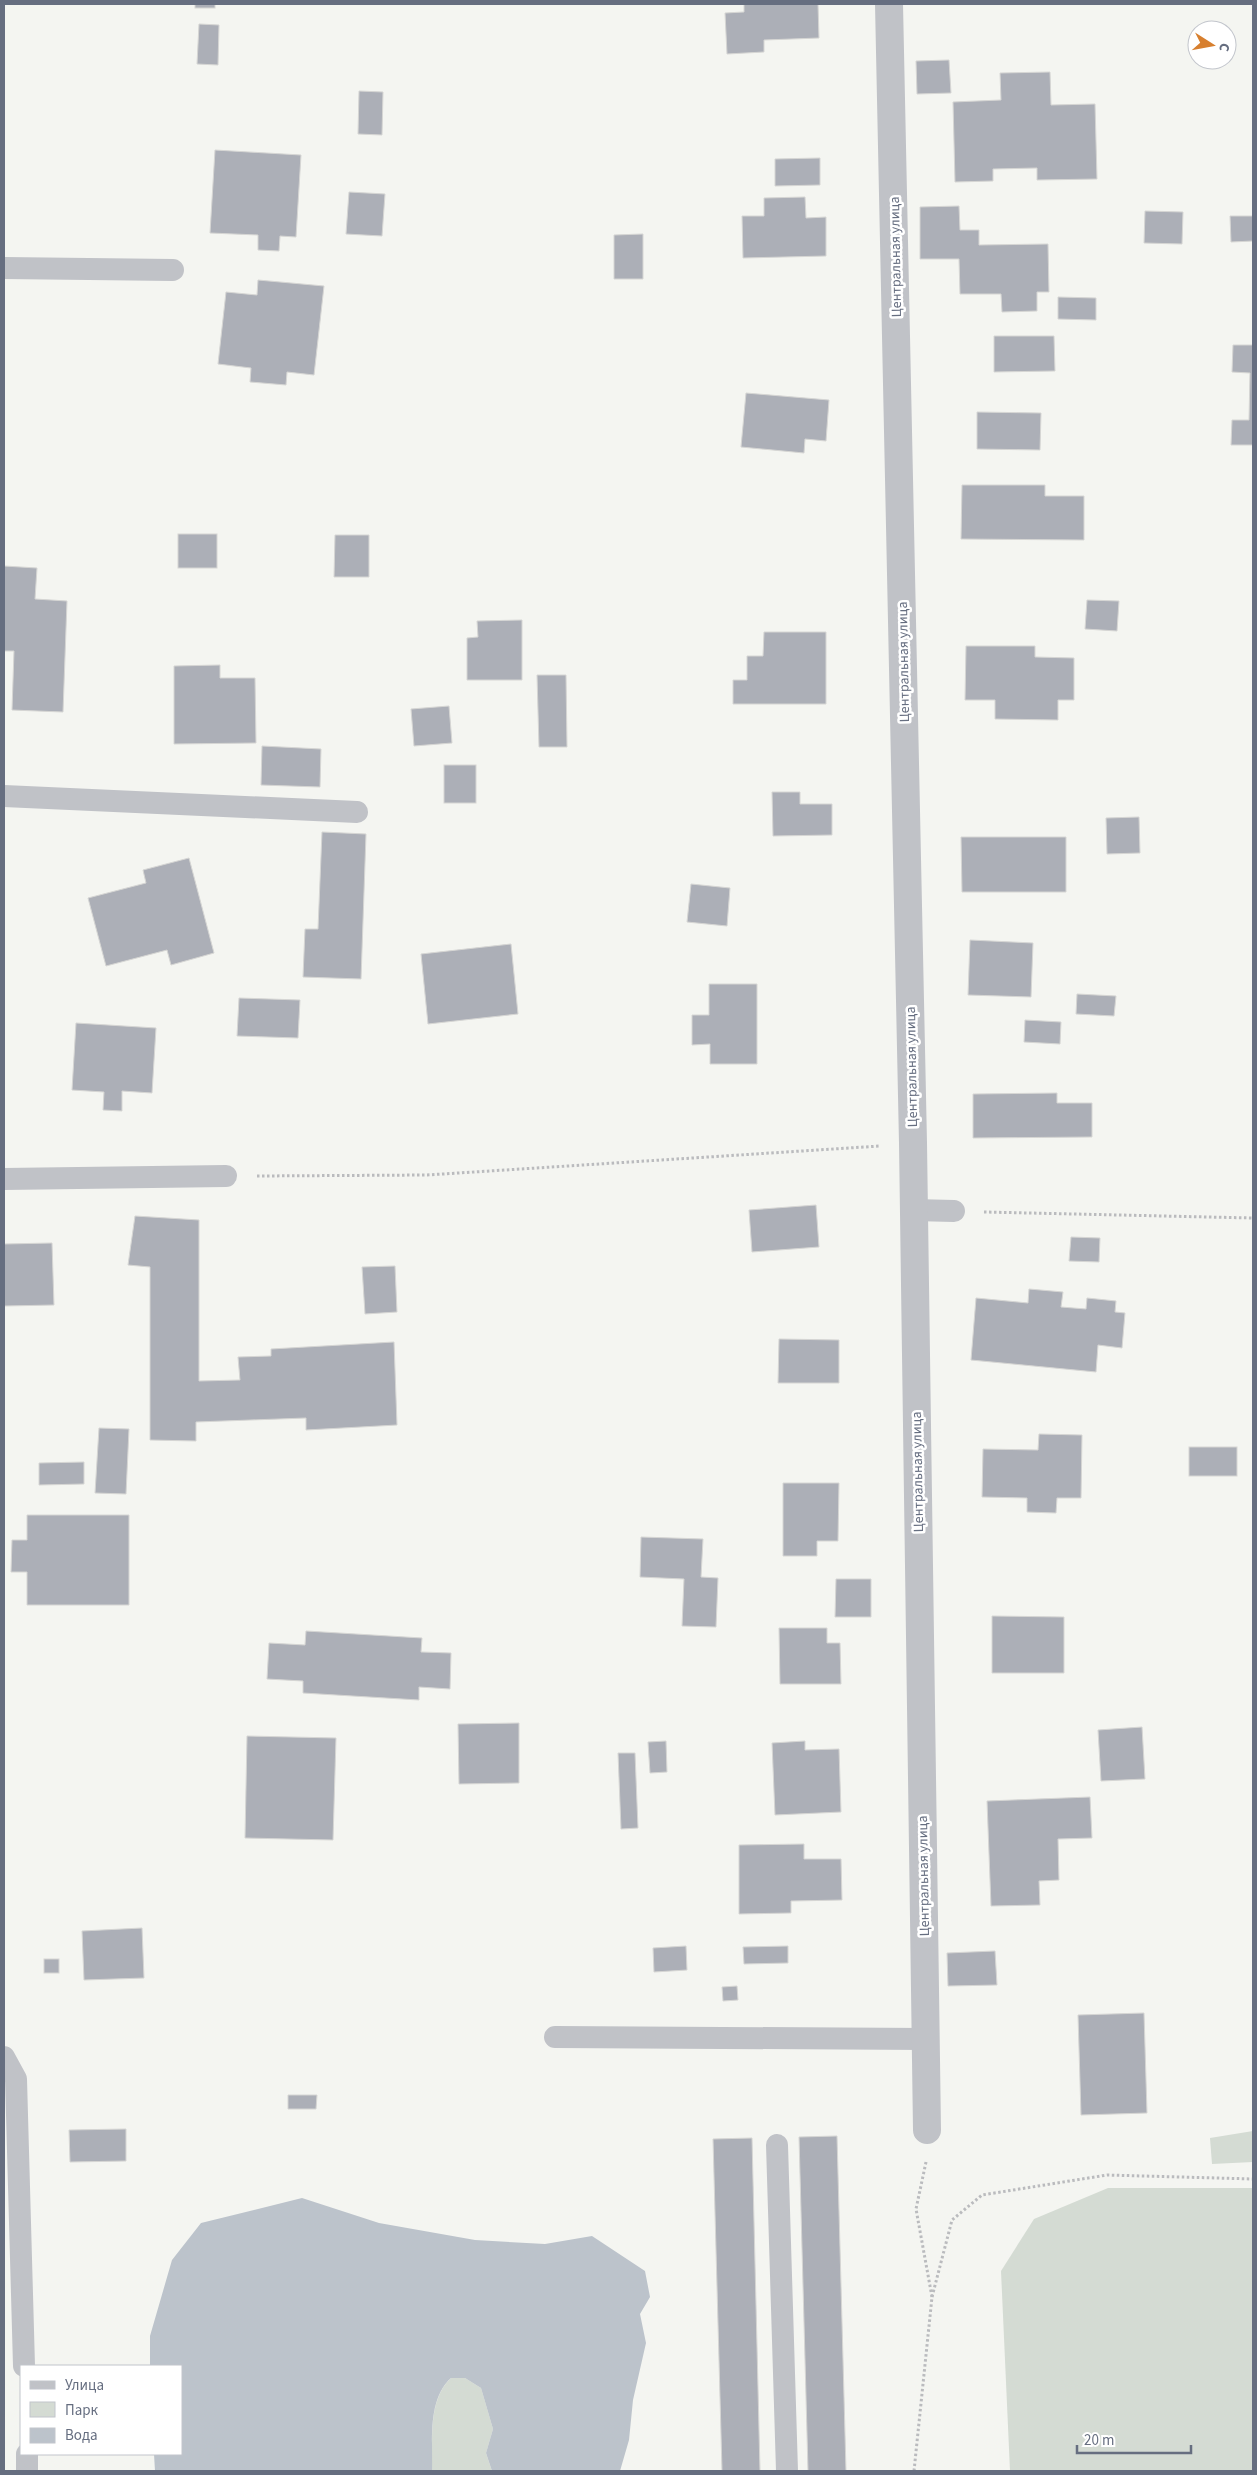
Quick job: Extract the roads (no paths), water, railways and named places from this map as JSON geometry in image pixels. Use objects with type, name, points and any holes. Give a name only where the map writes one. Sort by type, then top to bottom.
[{"type":"street","name":"Центральная улица","points":[[889,4],[913,1144],[927,2130]]},
{"type":"lane","points":[[4,268],[173,270]]},
{"type":"lane","points":[[4,796],[356,812]]},
{"type":"lane","points":[[4,1179],[226,1176]]},
{"type":"lane","points":[[913,1210],[954,1212]]},
{"type":"lane","points":[[555,2037],[926,2039]]},
{"type":"lane","points":[[4,2057],[16,2079],[24,2365]]},
{"type":"lane","points":[[777,2145],[787,2471]]},
{"type":"lane","points":[[26,2455],[27,2471]]},
{"type":"water","points":[[302,2198],[379,2223],[475,2240],[545,2244],[592,2236],[645,2271],[650,2297],[640,2314],[646,2343],[633,2400],[629,2440],[620,2471],[492,2471],[486,2453],[493,2429],[481,2388],[465,2378],[451,2378],[443,2387],[435,2409],[432,2434],[432,2471],[155,2471],[154,2455],[182,2455],[182,2365],[150,2365],[150,2336],[172,2260],[201,2223]]}]
